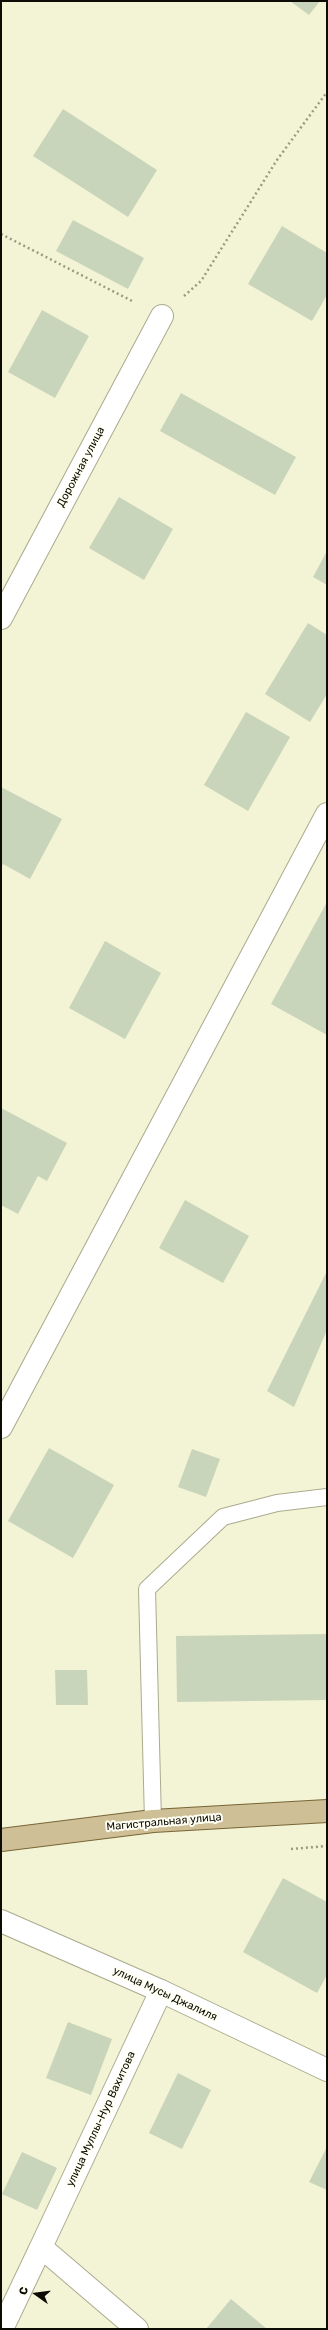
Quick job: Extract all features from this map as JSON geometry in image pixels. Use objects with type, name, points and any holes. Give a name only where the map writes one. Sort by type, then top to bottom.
[{"type":"main road","name":"Магистральная улица","points":[[1,1840],[153,1821],[327,1811]]},
{"type":"street","name":"Дорожная улица","points":[[1,618],[162,316]]},
{"type":"street","points":[[1,1427],[327,814]]},
{"type":"street","name":"улица Мусы Джалиля","points":[[1,1921],[161,1991],[327,2070]]},
{"type":"street","name":"улица Муллы-Нур Вахитова","points":[[2,2329],[161,1991]]},
{"type":"street","points":[[41,2247],[137,2329]]},
{"type":"lane","points":[[153,1821],[147,1590],[223,1517],[277,1503],[327,1497]]},
{"type":"path","points":[[1,234],[162,316],[201,281],[277,160],[327,92]]},
{"type":"path","points":[[291,1850],[327,1846]]},
{"type":"building","points":[[290,1],[320,1],[309,15]]},
{"type":"building","points":[[63,109],[157,170],[128,217],[33,156]]},
{"type":"building","points":[[73,220],[144,258],[128,289],[56,251]]},
{"type":"building","points":[[282,226],[327,253],[327,295],[312,321],[248,284]]},
{"type":"building","points":[[42,310],[89,336],[55,398],[8,372]]},
{"type":"building","points":[[181,393],[296,457],[275,495],[160,431]]},
{"type":"building","points":[[119,497],[173,529],[144,580],[89,548]]},
{"type":"building","points":[[327,551],[327,585],[313,577]]},
{"type":"building","points":[[308,623],[327,635],[327,694],[310,722],[265,694]]},
{"type":"building","points":[[246,712],[290,737],[248,811],[204,785]]},
{"type":"building","points":[[1,787],[62,819],[30,879],[3,864],[1,869]]},
{"type":"building","points":[[327,902],[327,1035],[271,1004]]},
{"type":"building","points":[[105,941],[161,973],[125,1039],[69,1008]]},
{"type":"building","points":[[1,1108],[67,1143],[47,1181],[38,1176],[18,1214],[1,1205]]},
{"type":"building","points":[[185,1200],[249,1236],[223,1283],[159,1248]]},
{"type":"building","points":[[327,1271],[327,1330],[294,1407],[267,1391]]},
{"type":"building","points":[[49,1448],[114,1485],[73,1558],[8,1521]]},
{"type":"building","points":[[192,1449],[220,1459],[206,1497],[178,1487]]},
{"type":"building","points":[[327,1634],[327,1700],[177,1702],[176,1636]]},
{"type":"building","points":[[55,1670],[87,1670],[88,1705],[56,1705]]},
{"type":"building","points":[[283,1878],[327,1902],[327,1975],[317,1993],[243,1952]]},
{"type":"building","points":[[68,2022],[112,2039],[91,2095],[46,2078]]},
{"type":"building","points":[[178,2073],[211,2090],[182,2149],[149,2133]]},
{"type":"building","points":[[327,2147],[327,2190],[309,2182]]},
{"type":"building","points":[[22,2152],[57,2168],[37,2210],[2,2194]]},
{"type":"building","points":[[231,2299],[267,2329],[206,2329]]}]
